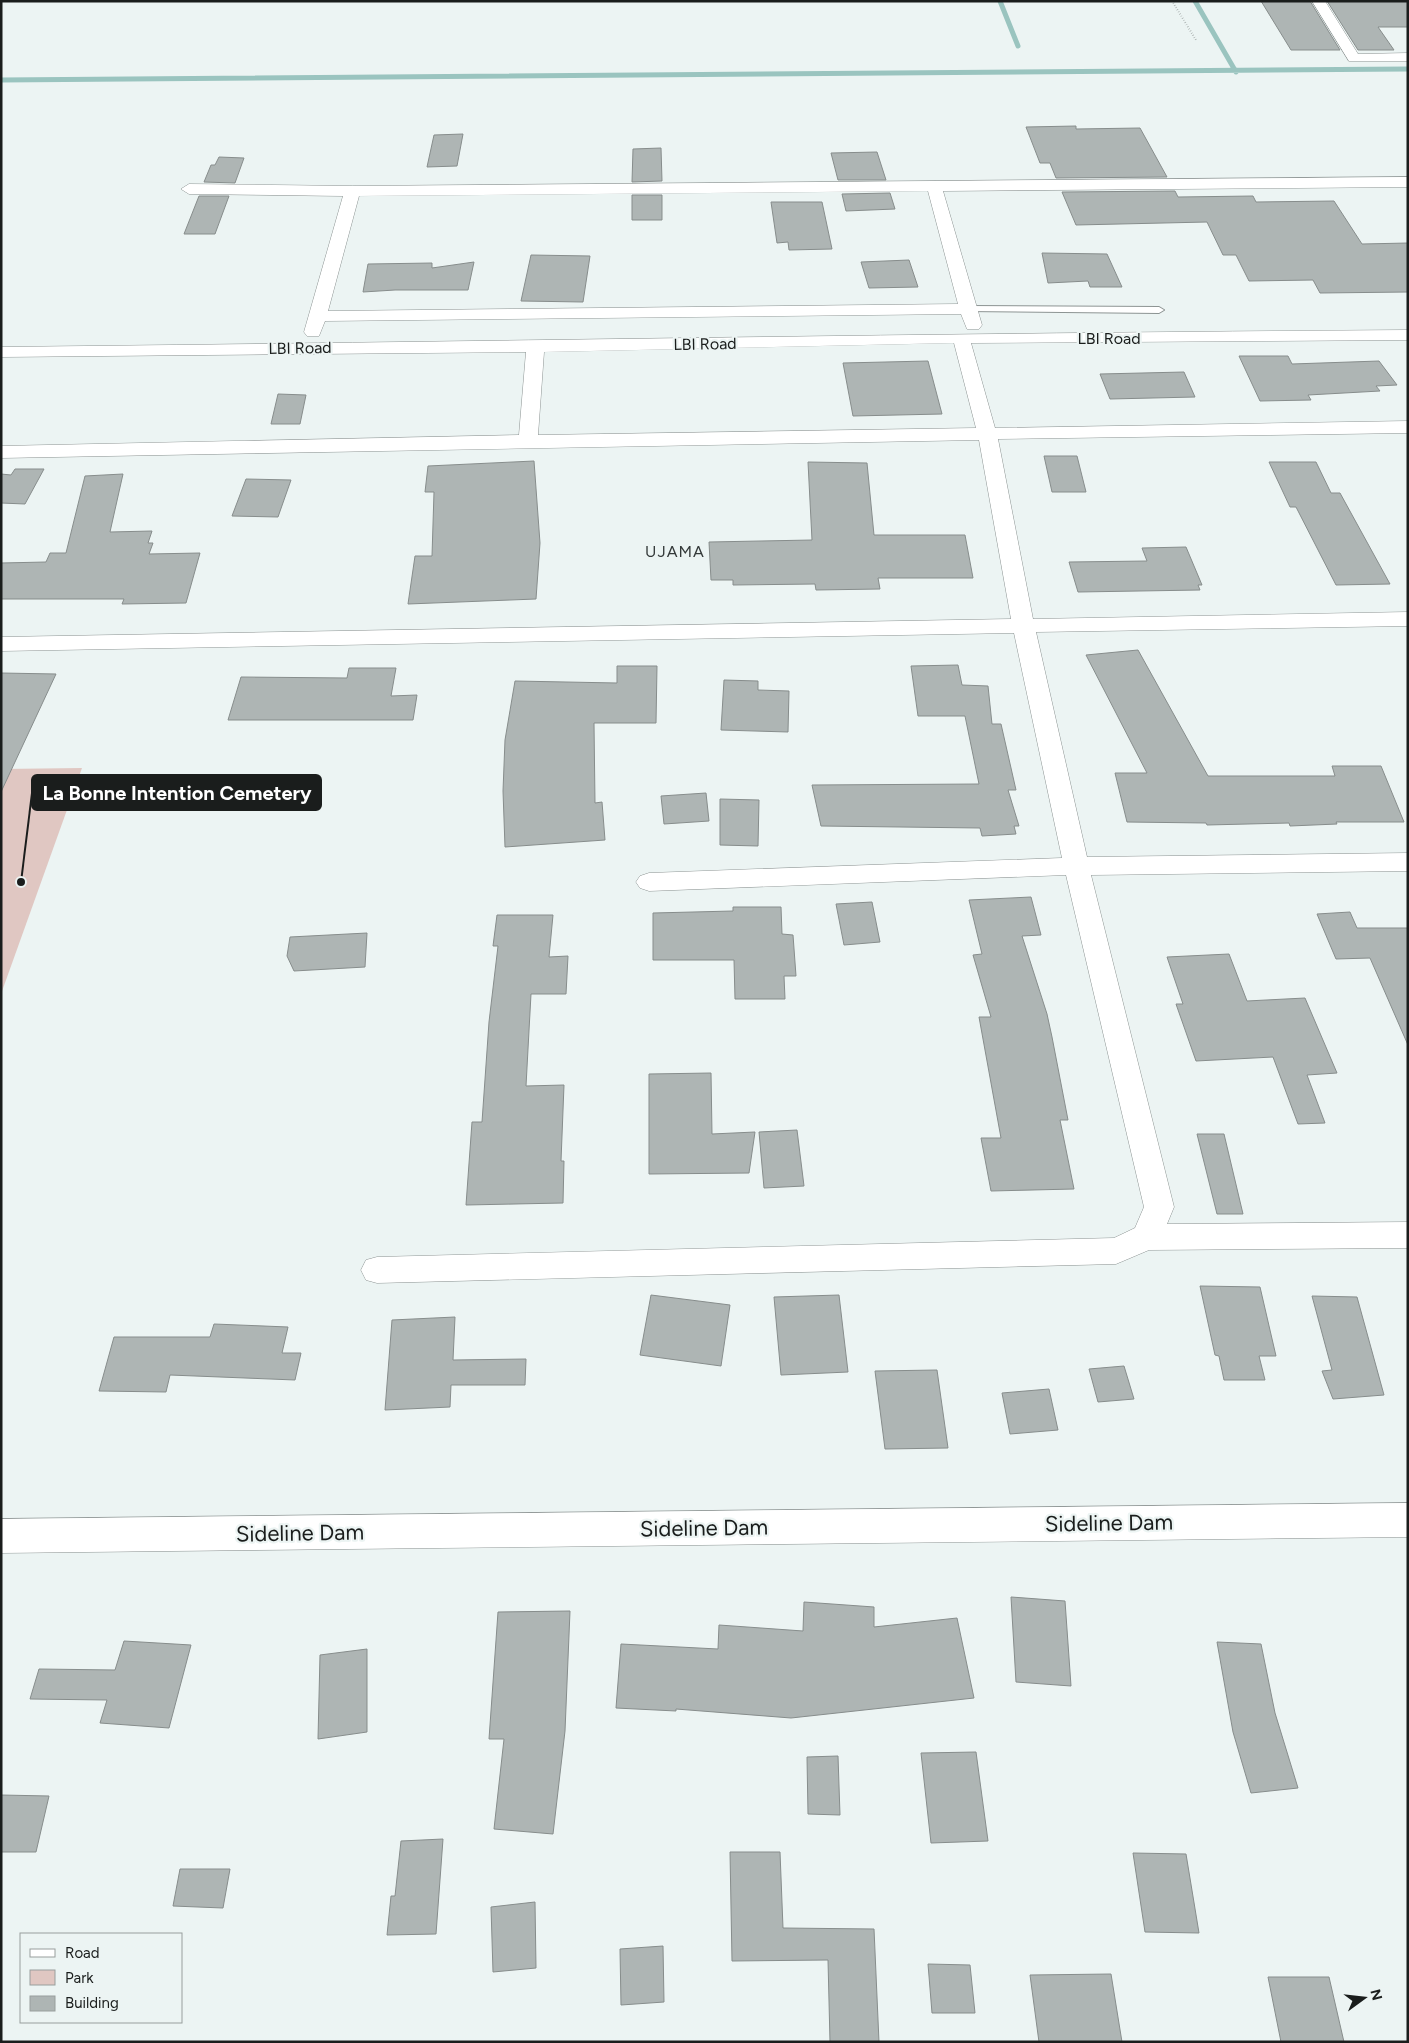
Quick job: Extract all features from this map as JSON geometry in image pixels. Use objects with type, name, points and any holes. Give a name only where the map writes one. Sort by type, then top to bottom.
[{"type":"street","points":[[1318,1],[1354,58],[1408,57]]},
{"type":"street","points":[[188,189],[352,191],[1408,182]]},
{"type":"street","points":[[934,186],[969,309],[969,338],[1022,625],[1076,866],[1159,1207],[1147,1237]]},
{"type":"street","points":[[309,347],[352,191]]},
{"type":"street","points":[[317,316],[969,309]]},
{"type":"street","name":"LBI Road","points":[[6,352],[309,347],[535,347],[969,338],[1408,335]]},
{"type":"street","points":[[528,441],[535,347]]},
{"type":"street","points":[[1,370],[6,352]]},
{"type":"street","points":[[1,452],[528,441],[1408,427]]},
{"type":"street","points":[[1,644],[1408,619]]},
{"type":"street","points":[[649,882],[1076,866],[1408,862]]},
{"type":"street","points":[[377,1270],[1116,1251],[1147,1237],[1408,1235]]},
{"type":"street","name":"Sideline Dam","points":[[1,1536],[1408,1520]]},
{"type":"lane","points":[[969,309],[1159,310]]},
{"type":"path","points":[[1172,1],[1196,40]]},
{"type":"green space","points":[[82,768],[1,994],[1,769]]},
{"type":"building","points":[[1261,1],[1310,1],[1340,50],[1291,50]]},
{"type":"building","points":[[1327,1],[1408,1],[1408,27],[1378,27],[1394,50],[1358,50]]},
{"type":"building","points":[[1076,126],[1076,129],[1140,128],[1167,177],[1056,178],[1050,163],[1040,163],[1026,127]]},
{"type":"building","points":[[463,134],[457,166],[427,167],[434,135]]},
{"type":"building","points":[[661,148],[662,181],[632,182],[633,149]]},
{"type":"building","points":[[877,152],[886,180],[838,180],[831,153]]},
{"type":"building","points":[[219,157],[244,158],[235,183],[204,182],[211,165],[215,165]]},
{"type":"building","points":[[1175,191],[1178,197],[1253,196],[1256,202],[1334,201],[1362,244],[1408,243],[1408,292],[1320,293],[1313,280],[1249,281],[1236,255],[1223,255],[1207,222],[1076,225],[1062,192]]},
{"type":"building","points":[[890,193],[895,209],[846,211],[842,194]]},
{"type":"building","points":[[632,195],[662,195],[662,220],[632,220]]},
{"type":"building","points":[[199,196],[229,196],[215,234],[184,234]]},
{"type":"building","points":[[771,202],[822,202],[832,249],[789,250],[788,242],[777,243]]},
{"type":"building","points":[[1042,253],[1107,254],[1122,287],[1090,287],[1088,281],[1048,283]]},
{"type":"building","points":[[531,255],[590,256],[583,302],[521,301]]},
{"type":"building","points":[[909,260],[918,287],[869,288],[861,262]]},
{"type":"building","points":[[474,262],[468,290],[363,292],[368,264],[432,263],[432,268]]},
{"type":"building","points":[[1239,356],[1288,356],[1292,364],[1379,361],[1397,385],[1376,386],[1380,391],[1308,395],[1311,400],[1260,401]]},
{"type":"building","points":[[928,361],[942,414],[853,416],[843,363]]},
{"type":"building","points":[[1184,372],[1195,397],[1110,399],[1100,374]]},
{"type":"building","points":[[278,394],[306,395],[300,424],[271,424]]},
{"type":"building","points":[[1044,456],[1077,456],[1086,492],[1052,492]]},
{"type":"building","points":[[534,461],[540,543],[536,599],[408,604],[415,556],[432,556],[434,492],[425,492],[428,466]]},
{"type":"building","points":[[808,462],[867,463],[874,535],[965,535],[973,578],[878,578],[880,589],[816,590],[815,584],[733,585],[733,580],[711,580],[709,542],[812,540]]},
{"type":"building","points":[[1269,462],[1316,462],[1331,493],[1340,493],[1390,584],[1336,585],[1296,507],[1290,507]]},
{"type":"building","points":[[15,469],[44,469],[25,504],[1,503],[1,474],[11,475]]},
{"type":"building","points":[[123,474],[110,532],[152,531],[148,543],[153,543],[149,554],[200,553],[186,603],[122,604],[124,599],[1,599],[1,563],[46,562],[50,553],[66,553],[85,476]]},
{"type":"building","points":[[246,479],[291,480],[278,517],[232,516]]},
{"type":"building","points":[[1186,547],[1202,585],[1198,585],[1200,590],[1078,592],[1069,562],[1147,561],[1142,548]]},
{"type":"building","points":[[1138,650],[1208,776],[1335,776],[1332,766],[1381,766],[1404,822],[1336,822],[1337,824],[1290,826],[1289,823],[1207,825],[1206,823],[1127,822],[1115,773],[1147,773],[1086,655]]},
{"type":"building","points":[[958,665],[962,685],[988,686],[992,724],[1001,724],[1016,790],[1008,790],[1019,826],[1014,826],[1016,834],[982,836],[980,828],[821,826],[812,785],[979,784],[965,716],[918,716],[911,666]]},
{"type":"building","points":[[617,666],[657,666],[656,723],[594,723],[595,803],[602,802],[605,840],[505,847],[503,791],[505,740],[515,681],[617,683]]},
{"type":"building","points":[[349,668],[396,668],[391,696],[417,695],[413,720],[228,720],[241,677],[347,678]]},
{"type":"building","points":[[1,673],[56,674],[1,792]]},
{"type":"building","points":[[724,680],[758,681],[758,690],[789,691],[788,732],[721,730]]},
{"type":"building","points":[[706,793],[709,821],[664,824],[661,796]]},
{"type":"building","points":[[720,799],[759,800],[758,846],[720,845]]},
{"type":"building","points":[[1031,897],[1041,935],[1022,936],[1047,1014],[1052,1037],[1068,1120],[1060,1120],[1074,1189],[991,1191],[981,1138],[1001,1138],[979,1017],[991,1017],[973,955],[982,954],[969,900]]},
{"type":"building","points":[[872,902],[880,942],[844,945],[836,904]]},
{"type":"building","points":[[733,907],[781,907],[782,934],[793,935],[796,976],[784,976],[785,999],[735,999],[734,960],[653,960],[653,913],[733,911]]},
{"type":"building","points":[[1350,912],[1357,928],[1408,928],[1408,1045],[1370,958],[1336,959],[1317,914]]},
{"type":"building","points":[[497,915],[553,915],[549,957],[568,956],[566,994],[531,994],[526,1086],[564,1085],[561,1161],[564,1161],[563,1203],[466,1205],[472,1122],[482,1122],[489,1022],[498,946],[493,946]]},
{"type":"building","points":[[367,933],[365,967],[294,971],[287,956],[290,937]]},
{"type":"building","points":[[1229,954],[1247,1001],[1305,998],[1337,1073],[1307,1075],[1325,1123],[1298,1124],[1273,1057],[1196,1061],[1176,1004],[1183,1004],[1167,957]]},
{"type":"building","points":[[711,1073],[712,1134],[755,1132],[749,1173],[649,1174],[649,1074]]},
{"type":"building","points":[[797,1130],[804,1186],[764,1188],[759,1132]]},
{"type":"building","points":[[1197,1134],[1224,1134],[1243,1214],[1217,1214]]},
{"type":"building","points":[[1200,1286],[1260,1287],[1276,1356],[1259,1356],[1265,1380],[1224,1380],[1219,1356],[1215,1355]]},
{"type":"building","points":[[651,1295],[730,1305],[721,1366],[640,1355]]},
{"type":"building","points":[[839,1295],[848,1372],[781,1375],[774,1297]]},
{"type":"building","points":[[1312,1296],[1357,1297],[1384,1395],[1333,1399],[1322,1371],[1332,1370]]},
{"type":"building","points":[[455,1317],[453,1360],[526,1359],[525,1385],[451,1385],[450,1407],[385,1410],[392,1320]]},
{"type":"building","points":[[214,1324],[288,1327],[282,1353],[301,1353],[295,1380],[170,1375],[166,1392],[99,1391],[114,1337],[210,1337]]},
{"type":"building","points":[[1124,1366],[1134,1399],[1098,1402],[1089,1369]]},
{"type":"building","points":[[937,1370],[948,1448],[885,1449],[875,1371]]},
{"type":"building","points":[[1049,1389],[1058,1430],[1010,1434],[1002,1393]]},
{"type":"building","points":[[1011,1597],[1065,1601],[1071,1686],[1016,1682]]},
{"type":"building","points":[[804,1602],[874,1607],[874,1627],[957,1618],[974,1698],[791,1718],[676,1709],[676,1711],[616,1708],[621,1644],[718,1649],[719,1625],[803,1631]]},
{"type":"building","points":[[570,1611],[565,1731],[553,1834],[494,1829],[504,1739],[489,1739],[498,1612]]},
{"type":"building","points":[[124,1641],[191,1645],[169,1728],[100,1723],[107,1700],[30,1699],[39,1669],[115,1670]]},
{"type":"building","points":[[1217,1642],[1261,1644],[1275,1713],[1298,1788],[1251,1793],[1233,1732]]},
{"type":"building","points":[[367,1649],[367,1732],[318,1739],[320,1655]]},
{"type":"building","points":[[976,1752],[988,1841],[931,1843],[921,1753]]},
{"type":"building","points":[[838,1756],[840,1815],[808,1814],[807,1757]]},
{"type":"building","points":[[1,1795],[49,1796],[36,1852],[1,1852]]},
{"type":"building","points":[[443,1839],[436,1934],[387,1935],[391,1896],[395,1896],[401,1841]]},
{"type":"building","points":[[730,1852],[780,1852],[783,1928],[874,1929],[879,2042],[830,2042],[828,1960],[732,1961]]},
{"type":"building","points":[[1133,1853],[1186,1854],[1199,1933],[1145,1932]]},
{"type":"building","points":[[180,1869],[230,1869],[223,1908],[173,1906]]},
{"type":"building","points":[[535,1902],[536,1968],[493,1972],[491,1907]]},
{"type":"building","points":[[663,1946],[664,2002],[621,2005],[620,1949]]},
{"type":"building","points":[[928,1964],[970,1965],[975,2013],[932,2013]]},
{"type":"building","points":[[1111,1974],[1122,2042],[1039,2042],[1030,1975]]},
{"type":"building","points":[[1268,1977],[1329,1977],[1344,2042],[1281,2042]]},
{"type":"waterway","points":[[1000,1],[1018,46]]},
{"type":"waterway","points":[[1195,1],[1235,70]]},
{"type":"waterway","points":[[1235,70],[1408,69]]},
{"type":"waterway","points":[[1,80],[1235,70]]},
{"type":"place","name":"La Bonne Intention Cemetery","points":[[21,882]]},
{"type":"district","name":"UJAMA","points":[[675,551]]}]
